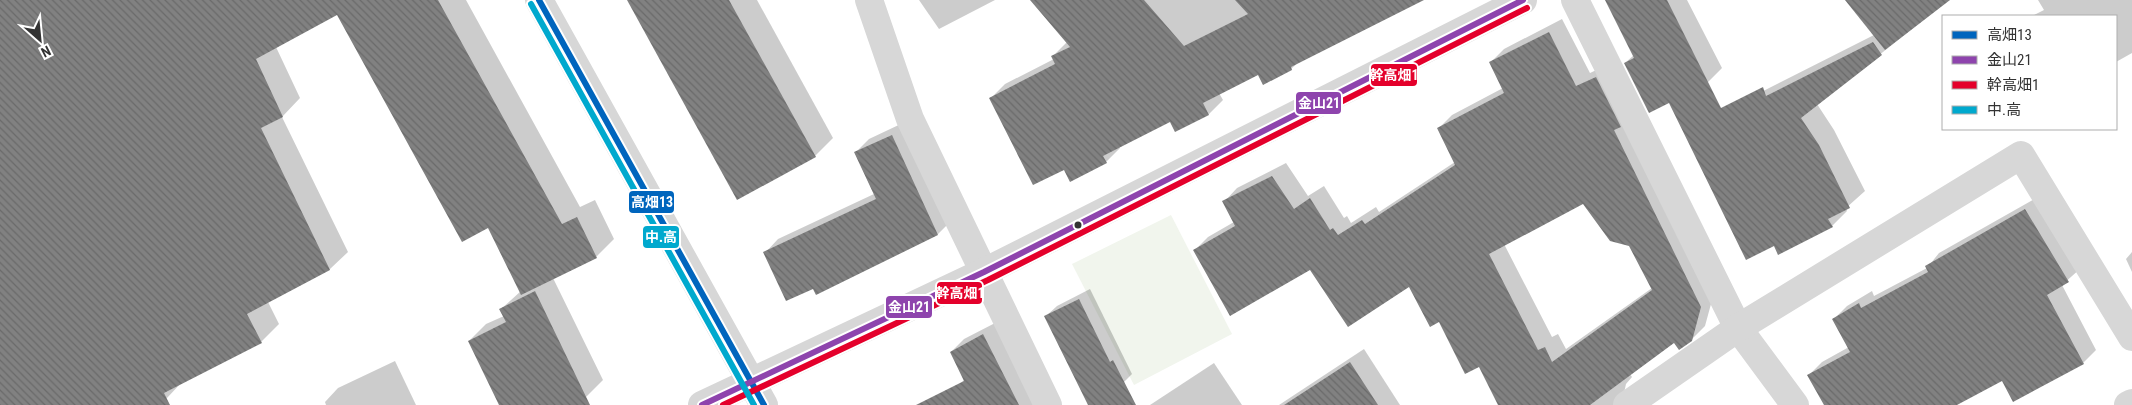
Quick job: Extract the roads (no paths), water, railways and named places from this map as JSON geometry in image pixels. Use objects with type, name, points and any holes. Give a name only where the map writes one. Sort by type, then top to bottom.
[{"type":"street","points":[[539,0],[764,405]]},
{"type":"street","points":[[869,0],[910,119],[1048,405]]},
{"type":"street","points":[[702,405],[984,272],[1523,0]]},
{"type":"street","points":[[1575,0],[1738,328],[1795,405]]},
{"type":"street","points":[[1627,405],[1738,328],[2021,155],[2132,337]]},
{"type":"street","points":[[2128,405],[2132,403]]}]
